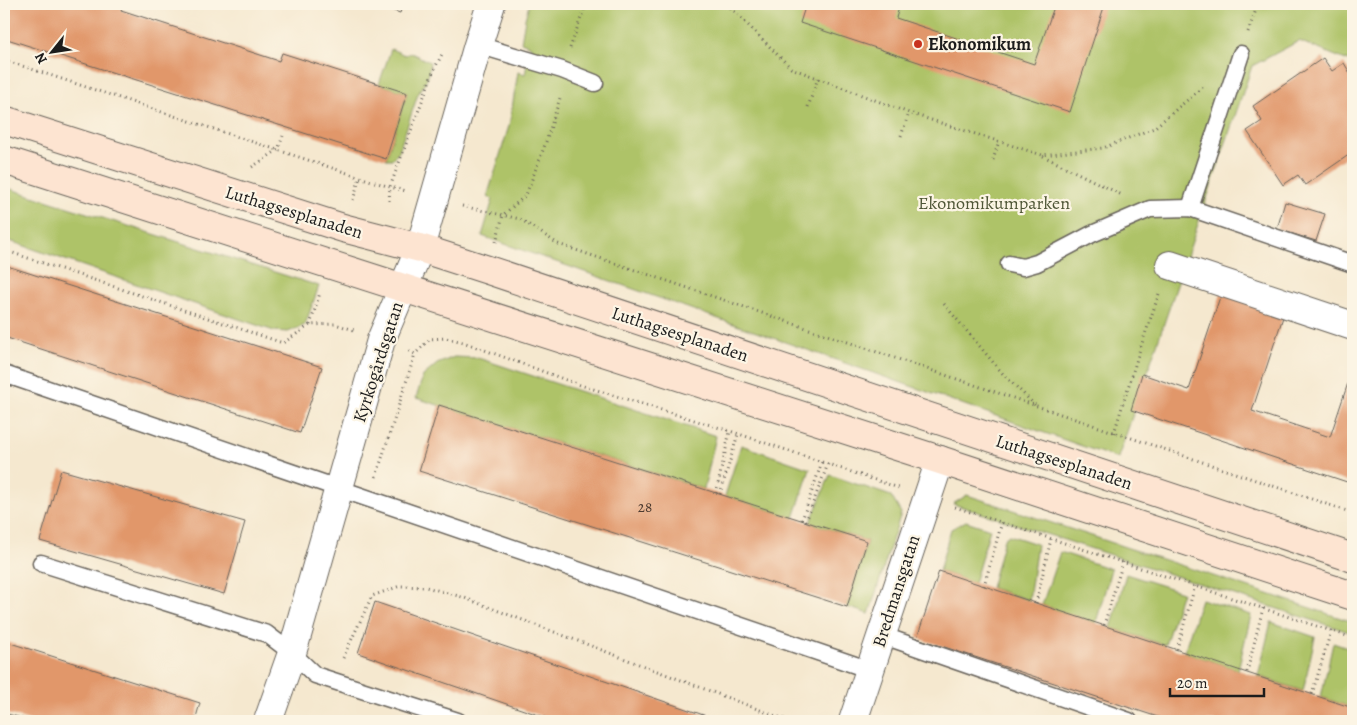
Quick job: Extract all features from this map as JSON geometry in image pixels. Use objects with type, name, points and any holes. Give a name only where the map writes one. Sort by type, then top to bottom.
[{"type":"main road","name":"Luthagsesplanaden","points":[[4,120],[343,228],[420,248],[1353,558]]},
{"type":"main road","name":"Luthagsesplanaden","points":[[4,160],[940,460],[1353,596]]},
{"type":"street","name":"Kyrkogårdsgatan","points":[[268,721],[292,653],[381,340],[420,248],[491,4]]},
{"type":"street","points":[[1170,265],[1353,326]]},
{"type":"street","name":"Bredmansgatan","points":[[853,721],[940,460]]},
{"type":"lane","points":[[478,45],[562,70],[594,83]]},
{"type":"lane","points":[[1190,208],[1241,54]]},
{"type":"lane","points":[[1009,264],[1023,267],[1037,263],[1092,234],[1150,209],[1190,208],[1353,264]]},
{"type":"lane","points":[[4,374],[870,670]]},
{"type":"lane","points":[[42,563],[267,634],[292,653],[315,675],[458,721]]},
{"type":"lane","points":[[881,635],[1129,721]]},
{"type":"path","points":[[503,215],[526,196],[563,89],[562,70],[586,4]]},
{"type":"path","points":[[727,4],[791,68],[908,113],[1042,155],[1103,148],[1154,128],[1205,85]]},
{"type":"path","points":[[1241,54],[1258,4]]},
{"type":"path","points":[[389,201],[390,187],[433,72],[444,50]]},
{"type":"path","points":[[4,60],[397,189]]},
{"type":"path","points":[[808,107],[818,78]]},
{"type":"path","points":[[901,136],[908,113]]},
{"type":"path","points":[[250,168],[278,150],[284,133]]},
{"type":"path","points":[[993,160],[999,141]]},
{"type":"path","points":[[464,206],[520,219],[558,244],[1353,513]]},
{"type":"path","points":[[4,250],[283,343],[310,325],[335,324],[415,354],[430,339],[446,338],[463,342],[577,384],[730,431],[1353,638]]},
{"type":"path","points":[[1114,433],[1140,349],[1170,265]]},
{"type":"path","points":[[944,304],[1003,374],[1037,407]]},
{"type":"path","points":[[730,431],[718,494],[738,434]]},
{"type":"path","points":[[822,462],[804,521],[828,464]]},
{"type":"path","points":[[984,586],[1002,522]]},
{"type":"path","points":[[1036,603],[1052,539]]},
{"type":"path","points":[[1104,625],[1123,562]]},
{"type":"path","points":[[343,658],[372,596],[400,586],[426,587],[462,597],[789,721]]},
{"type":"path","points":[[1177,649],[1195,586]]},
{"type":"path","points":[[1247,672],[1263,608]]},
{"type":"path","points":[[1312,694],[1331,631]]},
{"type":"green space","name":"Ekonomikumparken","points":[[529,4],[1353,4],[1353,63],[1299,41],[1252,66],[1119,459],[482,236],[493,199],[487,197],[509,126],[518,72],[525,74],[531,46],[521,42]]},
{"type":"green space","points":[[391,49],[405,55],[411,53],[430,62],[428,77],[418,94],[399,151],[392,159],[386,159],[407,93],[379,84]]},
{"type":"green space","points":[[4,187],[319,286],[305,325],[288,332],[274,331],[4,239]]},
{"type":"green space","points":[[454,357],[478,358],[716,436],[704,489],[416,398],[423,376],[437,364]]},
{"type":"green space","points":[[741,445],[810,469],[794,518],[725,496]]},
{"type":"green space","points":[[830,475],[891,496],[901,513],[869,614],[847,607],[867,541],[810,523]]},
{"type":"green space","points":[[967,495],[1353,622],[1352,633],[953,504]]},
{"type":"green space","points":[[966,521],[990,529],[974,583],[939,571],[951,529]]},
{"type":"green space","points":[[1009,535],[1037,544],[1029,600],[991,588],[1004,539]]},
{"type":"green space","points":[[1060,552],[1111,569],[1096,623],[1042,605]]},
{"type":"green space","points":[[1126,574],[1182,592],[1165,645],[1111,628]]},
{"type":"green space","points":[[1201,599],[1251,615],[1238,670],[1184,652]]},
{"type":"green space","points":[[1271,622],[1315,637],[1303,691],[1258,676]]},
{"type":"green space","points":[[1333,643],[1353,650],[1353,708],[1321,697]]},
{"type":"building","points":[[4,4],[123,4],[121,10],[279,61],[282,53],[407,93],[386,159],[4,38]]},
{"type":"building","points":[[374,4],[403,4],[400,13]]},
{"type":"building","name":"Ekonomikum","points":[[806,4],[900,4],[896,18],[1034,64],[1055,4],[1105,4],[1070,112],[800,23]]},
{"type":"building","points":[[1323,58],[1332,71],[1344,63],[1353,78],[1353,152],[1305,185],[1298,175],[1283,185],[1247,131],[1262,121],[1253,106]]},
{"type":"building","points":[[1285,202],[1325,214],[1316,241],[1277,229]]},
{"type":"building","points":[[4,265],[322,367],[300,433],[4,337]]},
{"type":"building","points":[[1223,288],[1286,308],[1252,411],[1330,437],[1353,368],[1353,484],[1131,410],[1142,374],[1189,390]]},
{"type":"building","points":[[439,405],[867,541],[847,607],[419,471]]},
{"type":"building","points":[[61,470],[245,522],[224,594],[40,541]]},
{"type":"building","points":[[939,571],[1353,708],[1353,721],[1170,721],[917,638]]},
{"type":"building","points":[[375,602],[721,721],[556,721],[358,653]]},
{"type":"building","points":[[4,641],[200,703],[195,721],[32,721],[4,713]]},
{"type":"place","name":"Ekonomikum","points":[[918,44]]}]
